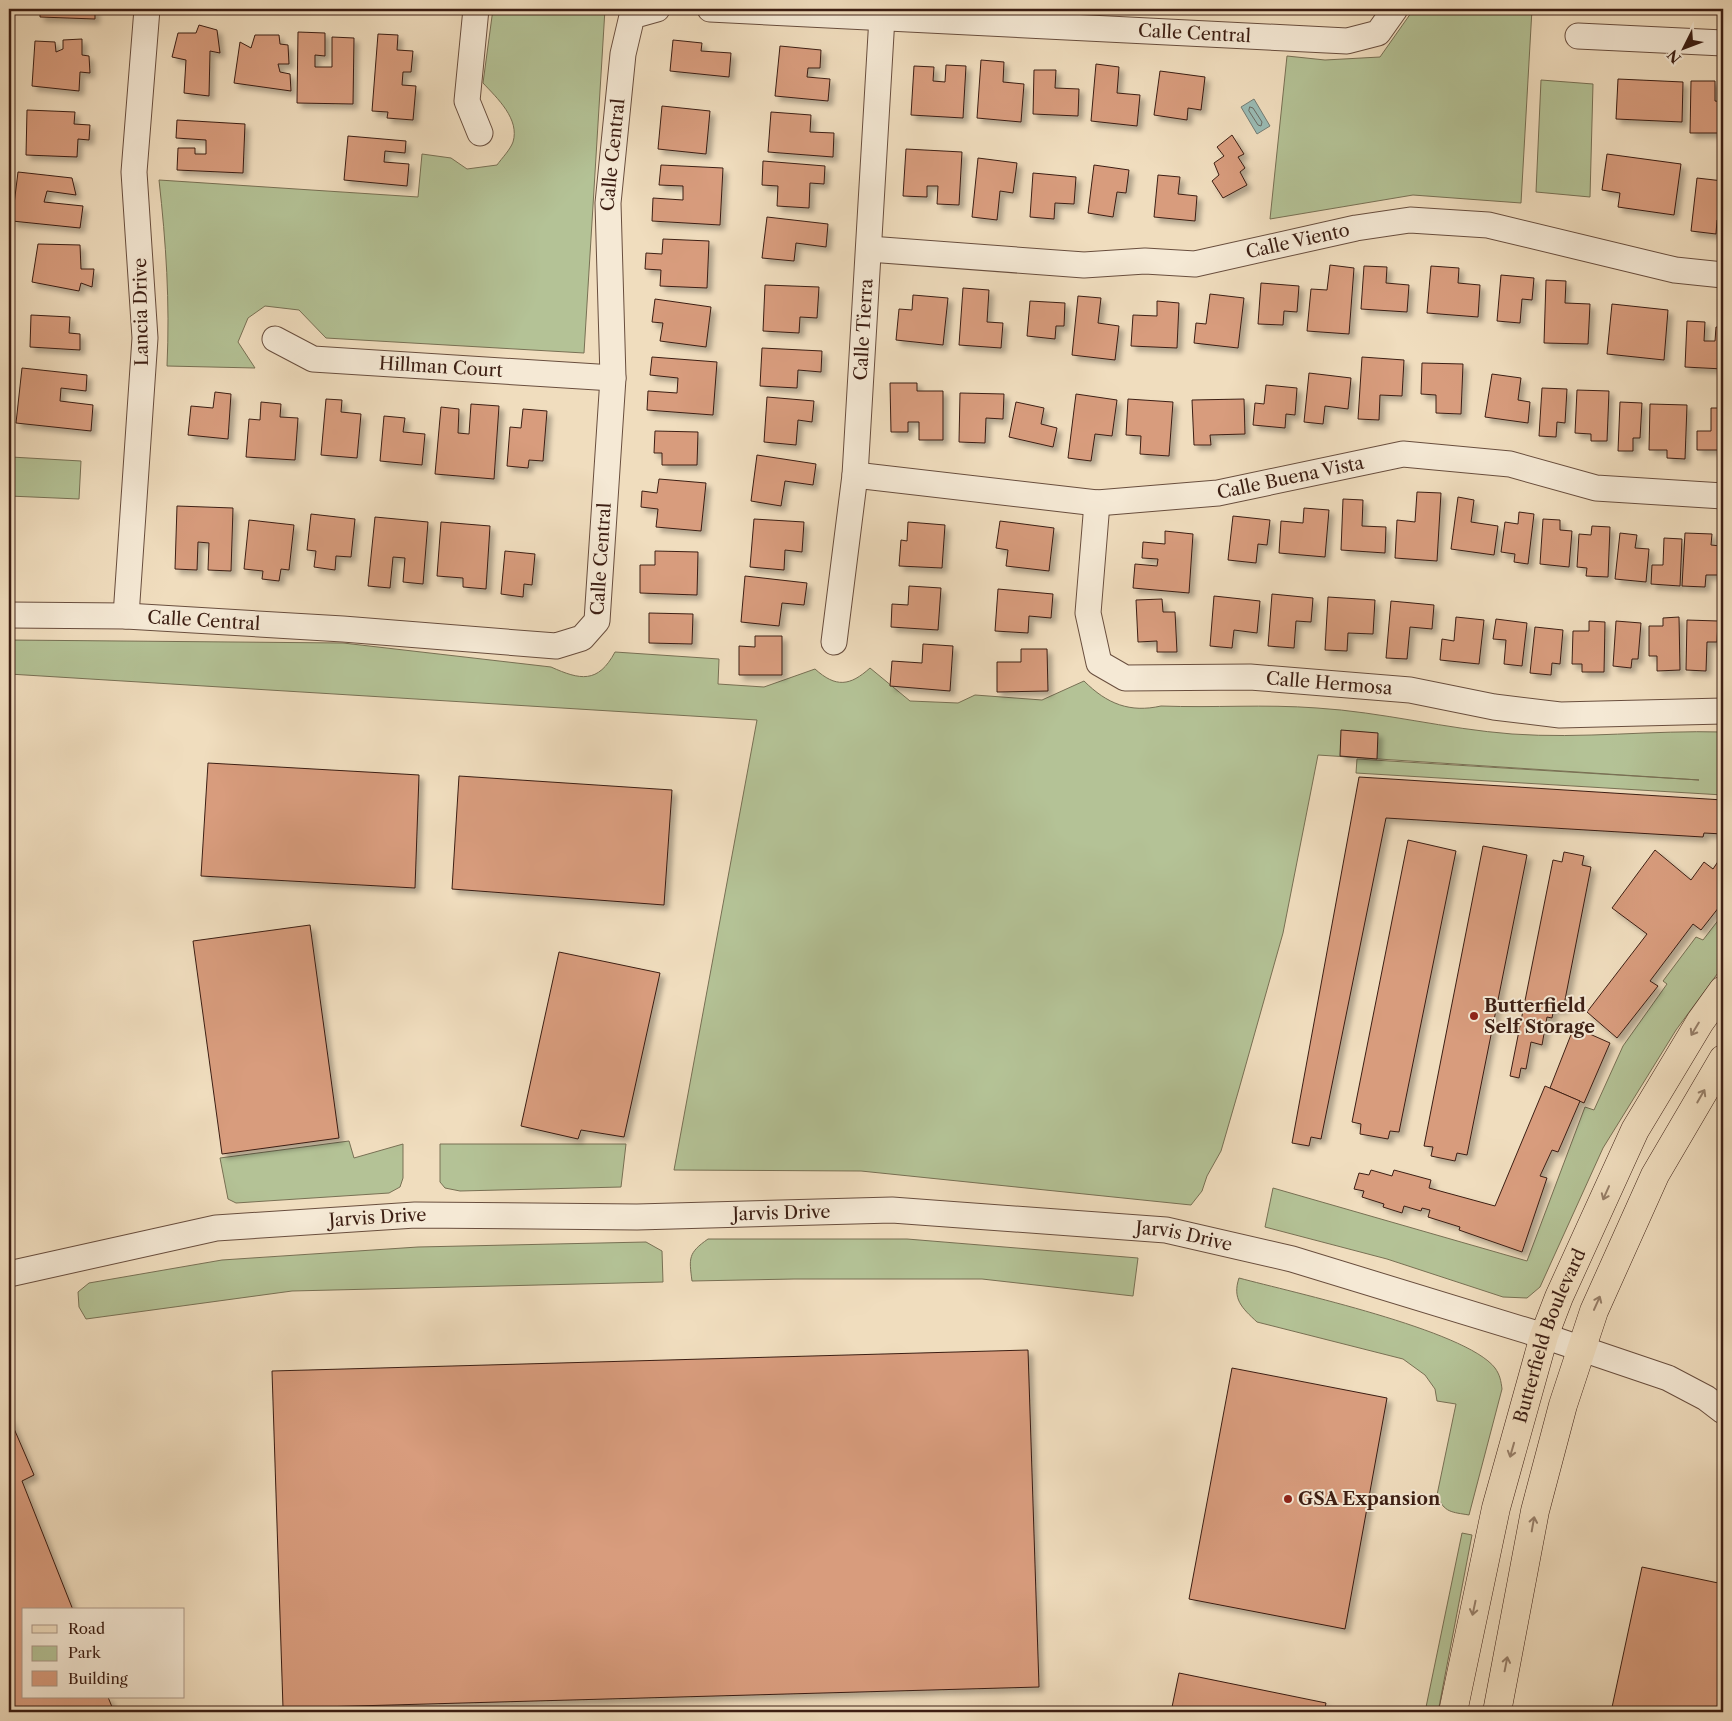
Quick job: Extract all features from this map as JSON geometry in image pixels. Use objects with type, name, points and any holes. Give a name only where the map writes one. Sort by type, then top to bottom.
[{"type":"main road","name":"Butterfield Boulevard","points":[[1453,1712],[1491,1528],[1544,1336],[1559,1297],[1635,1130],[1700,1022],[1723,990]]},
{"type":"main road","name":"Butterfield Boulevard","points":[[1497,1712],[1535,1511],[1560,1414],[1594,1311],[1655,1175],[1723,1058]]},
{"type":"street","name":"Lancia Drive","points":[[126,616],[145,338],[134,172],[147,9]]},
{"type":"street","points":[[476,9],[467,101],[480,133]]},
{"type":"street","name":"Calle Central","points":[[9,615],[126,616],[343,628],[556,646],[582,638],[597,621],[613,378],[608,203],[623,54],[632,16],[656,9]]},
{"type":"street","name":"Calle Central","points":[[710,9],[1347,41],[1378,33],[1395,9]]},
{"type":"street","name":"Calle Tierra","points":[[834,642],[854,476],[882,17]]},
{"type":"street","points":[[1578,36],[1723,43]]},
{"type":"street","name":"Calle Viento","points":[[869,249],[1084,265],[1145,261],[1195,264],[1356,228],[1410,220],[1488,225],[1675,270],[1723,275]]},
{"type":"street","name":"Hillman Court","points":[[275,339],[313,359],[613,378]]},
{"type":"street","name":"Calle Buena Vista","points":[[854,476],[1098,503],[1218,493],[1403,454],[1510,464],[1596,488],[1723,496]]},
{"type":"street","name":"Calle Hermosa","points":[[1098,503],[1088,613],[1099,664],[1125,678],[1250,677],[1316,682],[1410,690],[1494,706],[1560,715],[1723,711]]},
{"type":"street","name":"Jarvis Drive","points":[[9,1274],[216,1228],[415,1215],[637,1217],[892,1210],[1166,1230],[1292,1259],[1544,1336],[1668,1378],[1706,1398],[1723,1411]]},
{"type":"green space","points":[[493,9],[605,9],[584,353],[326,338],[299,310],[265,306],[248,318],[238,342],[255,368],[167,366],[167,273],[159,180],[418,197],[422,154],[451,158],[467,169],[497,165],[512,145],[514,133],[513,125],[506,110],[483,83]]},
{"type":"green space","points":[[1411,9],[1532,9],[1521,203],[1413,195],[1270,219],[1287,56],[1325,60],[1380,57],[1411,13]]},
{"type":"green space","points":[[1541,80],[1593,84],[1590,197],[1536,192]]},
{"type":"green space","points":[[11,457],[81,461],[79,499],[9,496]]},
{"type":"green space","points":[[9,640],[343,643],[551,667],[571,675],[580,676],[588,676],[602,670],[615,652],[719,659],[718,684],[764,687],[815,669],[836,682],[849,681],[870,668],[910,701],[958,703],[975,695],[1042,700],[1084,681],[1101,696],[1110,701],[1120,705],[1139,708],[1161,706],[1278,706],[1317,708],[1366,713],[1487,732],[1512,734],[1591,735],[1723,732],[1723,795],[1356,773],[1357,759],[1699,780],[1318,755],[1283,933],[1239,1089],[1221,1151],[1207,1176],[1202,1191],[1191,1205],[861,1171],[674,1170],[757,720],[9,674]]},
{"type":"green space","points":[[1723,914],[1723,966],[1676,1030],[1603,1148],[1540,1287],[1527,1298],[1503,1297],[1387,1259],[1265,1227],[1273,1188],[1527,1261],[1585,1107],[1594,1110],[1623,1046],[1667,984],[1663,981],[1696,937],[1703,940]]},
{"type":"green space","points":[[349,1141],[354,1158],[403,1144],[403,1178],[400,1187],[389,1193],[236,1203],[228,1199],[220,1158]]},
{"type":"green space","points":[[440,1144],[626,1144],[621,1187],[460,1191],[445,1188],[440,1182]]},
{"type":"green space","points":[[708,1239],[907,1239],[1138,1258],[1133,1296],[982,1279],[692,1281],[691,1257],[693,1252]]},
{"type":"green space","points":[[646,1242],[662,1251],[663,1282],[292,1291],[86,1319],[79,1307],[78,1292],[89,1283],[222,1260],[418,1247]]},
{"type":"green space","points":[[1239,1278],[1376,1314],[1415,1327],[1450,1340],[1478,1354],[1495,1368],[1500,1378],[1502,1389],[1469,1515],[1449,1511],[1437,1495],[1456,1404],[1437,1401],[1435,1389],[1425,1375],[1403,1359],[1257,1322],[1240,1303],[1237,1292]]},
{"type":"green space","points":[[1462,1533],[1472,1535],[1438,1712],[1425,1712]]},
{"type":"water","points":[[1254,99],[1270,126],[1257,134],[1241,107]]},
{"type":"building","points":[[40,9],[95,9],[95,19],[40,17]]},
{"type":"building","points":[[199,25],[217,30],[220,53],[210,51],[209,96],[184,93],[186,60],[172,57],[178,33],[196,33]]},
{"type":"building","points":[[298,32],[325,33],[325,56],[315,55],[315,67],[332,67],[332,37],[354,38],[353,104],[297,103]]},
{"type":"building","points":[[378,34],[398,35],[397,50],[413,51],[411,72],[403,72],[402,85],[416,86],[413,120],[387,118],[388,112],[372,111]]},
{"type":"building","points":[[255,35],[279,35],[280,44],[288,45],[289,64],[278,64],[280,72],[290,74],[291,91],[234,83],[240,42],[251,48]]},
{"type":"building","points":[[82,39],[82,55],[89,56],[90,73],[80,72],[79,91],[32,86],[35,41],[55,42],[56,52],[63,49],[63,40]]},
{"type":"building","points":[[673,40],[702,43],[701,51],[731,53],[729,77],[670,71]]},
{"type":"building","points":[[780,46],[821,50],[820,68],[808,68],[807,77],[830,79],[828,101],[775,96]]},
{"type":"building","points":[[981,60],[1004,62],[1003,82],[1024,84],[1021,122],[977,118]]},
{"type":"building","points":[[1096,64],[1119,67],[1117,93],[1140,95],[1137,126],[1091,121]]},
{"type":"building","points":[[946,65],[966,66],[963,118],[911,115],[914,66],[934,67],[933,81],[945,82]]},
{"type":"building","points":[[1034,70],[1056,70],[1055,88],[1079,89],[1078,116],[1033,114]]},
{"type":"building","points":[[1160,71],[1205,77],[1201,110],[1188,108],[1187,120],[1154,115]]},
{"type":"building","points":[[1618,79],[1683,82],[1682,122],[1616,119]]},
{"type":"building","points":[[1691,81],[1715,81],[1715,101],[1723,102],[1723,133],[1690,133]]},
{"type":"building","points":[[662,106],[710,111],[706,154],[658,149]]},
{"type":"building","points":[[27,110],[75,112],[74,124],[90,125],[89,140],[78,139],[77,157],[26,155]]},
{"type":"building","points":[[771,112],[811,115],[810,132],[834,133],[833,157],[768,152]]},
{"type":"building","points":[[177,120],[245,124],[243,173],[177,170],[178,148],[195,148],[195,154],[206,154],[206,140],[176,138]]},
{"type":"building","points":[[1232,135],[1244,154],[1238,157],[1245,168],[1240,172],[1247,185],[1223,198],[1212,181],[1219,175],[1214,163],[1224,156],[1217,147]]},
{"type":"building","points":[[348,136],[406,141],[405,153],[385,151],[384,162],[409,164],[407,186],[344,180]]},
{"type":"building","points":[[906,149],[962,152],[959,205],[937,204],[938,186],[927,186],[927,197],[903,196]]},
{"type":"building","points":[[1607,154],[1681,164],[1674,215],[1618,207],[1620,193],[1602,190]]},
{"type":"building","points":[[978,158],[1017,163],[1013,193],[1000,191],[997,220],[972,217]]},
{"type":"building","points":[[763,161],[825,166],[824,184],[810,183],[809,208],[777,206],[778,186],[762,185]]},
{"type":"building","points":[[661,165],[723,168],[720,225],[652,221],[653,198],[683,200],[683,186],[659,185]]},
{"type":"building","points":[[1094,165],[1129,170],[1126,193],[1117,192],[1113,217],[1088,213]]},
{"type":"building","points":[[18,172],[72,178],[76,195],[47,191],[44,202],[83,206],[80,228],[12,221]]},
{"type":"building","points":[[1033,173],[1076,177],[1074,204],[1055,203],[1054,219],[1030,217]]},
{"type":"building","points":[[1158,175],[1180,177],[1178,194],[1197,196],[1195,221],[1154,217]]},
{"type":"building","points":[[1697,178],[1723,181],[1723,221],[1717,220],[1716,234],[1691,231]]},
{"type":"building","points":[[767,217],[828,224],[826,247],[796,243],[794,261],[762,258]]},
{"type":"building","points":[[663,239],[709,241],[707,288],[660,286],[661,270],[645,269],[646,253],[662,254]]},
{"type":"building","points":[[38,244],[80,245],[81,269],[94,269],[92,287],[81,283],[79,291],[32,282]]},
{"type":"building","points":[[1330,265],[1354,268],[1349,334],[1307,331],[1311,289],[1327,290]]},
{"type":"building","points":[[1364,266],[1387,267],[1386,283],[1409,285],[1407,312],[1361,309]]},
{"type":"building","points":[[1431,266],[1459,268],[1458,283],[1480,285],[1478,317],[1427,313]]},
{"type":"building","points":[[1501,275],[1534,278],[1532,300],[1522,299],[1520,323],[1497,321]]},
{"type":"building","points":[[1546,280],[1566,281],[1565,303],[1590,304],[1588,344],[1544,343]]},
{"type":"building","points":[[1261,283],[1299,286],[1297,312],[1284,311],[1283,325],[1258,324]]},
{"type":"building","points":[[765,285],[819,287],[817,318],[800,317],[799,333],[763,331]]},
{"type":"building","points":[[963,288],[989,290],[987,322],[1003,323],[1001,348],[959,345]]},
{"type":"building","points":[[1210,294],[1244,298],[1238,348],[1194,343],[1196,323],[1206,324]]},
{"type":"building","points":[[913,295],[948,298],[943,345],[896,340],[899,309],[912,310]]},
{"type":"building","points":[[1078,296],[1101,298],[1098,323],[1119,326],[1115,360],[1072,355]]},
{"type":"building","points":[[655,299],[711,307],[706,347],[660,341],[663,323],[652,322]]},
{"type":"building","points":[[1030,301],[1065,303],[1064,326],[1056,326],[1055,339],[1027,336]]},
{"type":"building","points":[[1157,301],[1179,303],[1177,348],[1131,346],[1133,315],[1157,316]]},
{"type":"building","points":[[1612,304],[1668,310],[1664,360],[1607,354]]},
{"type":"building","points":[[31,315],[70,317],[69,333],[80,334],[80,350],[30,347]]},
{"type":"building","points":[[1687,321],[1705,322],[1704,341],[1715,341],[1716,327],[1723,327],[1723,369],[1685,367]]},
{"type":"building","points":[[762,348],[822,351],[821,372],[798,370],[797,388],[760,386]]},
{"type":"building","points":[[652,357],[717,362],[713,415],[647,410],[648,391],[677,393],[678,378],[650,375]]},
{"type":"building","points":[[1362,357],[1404,360],[1402,396],[1380,395],[1379,420],[1358,419]]},
{"type":"building","points":[[1422,363],[1463,364],[1461,414],[1436,413],[1436,395],[1421,394]]},
{"type":"building","points":[[22,368],[87,375],[86,391],[61,388],[60,401],[93,405],[91,431],[16,423]]},
{"type":"building","points":[[1309,373],[1351,378],[1348,409],[1325,406],[1323,424],[1304,422]]},
{"type":"building","points":[[1492,374],[1521,378],[1518,400],[1530,402],[1528,423],[1485,417]]},
{"type":"building","points":[[890,383],[917,383],[917,391],[943,391],[943,440],[919,440],[919,422],[908,422],[908,432],[891,432]]},
{"type":"building","points":[[1266,385],[1297,388],[1295,415],[1286,414],[1285,428],[1253,425],[1255,403],[1264,404]]},
{"type":"building","points":[[1542,388],[1567,389],[1565,423],[1557,422],[1556,437],[1539,436]]},
{"type":"building","points":[[1577,390],[1609,391],[1607,441],[1591,441],[1591,434],[1575,433]]},
{"type":"building","points":[[215,392],[231,394],[228,439],[188,435],[191,406],[213,408]]},
{"type":"building","points":[[960,393],[1004,394],[1003,419],[986,418],[985,443],[959,442]]},
{"type":"building","points":[[1076,394],[1117,400],[1112,436],[1095,434],[1091,461],[1068,458]]},
{"type":"building","points":[[767,397],[814,401],[812,422],[798,420],[796,445],[764,442]]},
{"type":"building","points":[[326,399],[342,400],[341,412],[361,414],[357,458],[321,455]]},
{"type":"building","points":[[1128,399],[1173,402],[1169,456],[1140,454],[1141,436],[1126,435]]},
{"type":"building","points":[[1244,399],[1245,434],[1210,435],[1211,445],[1194,445],[1192,400]]},
{"type":"building","points":[[261,402],[281,404],[280,417],[298,418],[295,460],[246,457],[249,419],[260,420]]},
{"type":"building","points":[[1016,402],[1044,408],[1041,424],[1057,428],[1053,447],[1009,437]]},
{"type":"building","points":[[1620,402],[1642,403],[1640,438],[1633,438],[1633,451],[1618,451]]},
{"type":"building","points":[[471,404],[499,406],[494,479],[435,474],[441,407],[459,409],[458,433],[469,434]]},
{"type":"building","points":[[1650,404],[1687,405],[1685,459],[1667,458],[1667,450],[1649,450]]},
{"type":"building","points":[[1711,408],[1723,408],[1723,450],[1697,450],[1697,431],[1711,431]]},
{"type":"building","points":[[523,409],[547,411],[543,461],[529,460],[528,468],[507,466],[510,427],[521,428]]},
{"type":"building","points":[[384,416],[405,418],[403,432],[425,434],[422,465],[380,461]]},
{"type":"building","points":[[655,431],[698,432],[697,465],[662,465],[662,453],[654,453]]},
{"type":"building","points":[[757,455],[816,464],[813,485],[785,481],[781,506],[751,501]]},
{"type":"building","points":[[659,479],[706,483],[701,531],[656,527],[658,509],[641,507],[642,491],[657,493]]},
{"type":"building","points":[[1417,492],[1441,493],[1437,561],[1395,558],[1397,520],[1415,522]]},
{"type":"building","points":[[1458,497],[1474,500],[1471,522],[1498,526],[1494,555],[1451,549]]},
{"type":"building","points":[[1343,499],[1363,500],[1362,526],[1386,527],[1385,553],[1341,550]]},
{"type":"building","points":[[177,506],[233,508],[231,571],[208,570],[209,543],[198,542],[197,570],[175,569]]},
{"type":"building","points":[[1304,508],[1329,510],[1325,557],[1279,553],[1281,521],[1303,523]]},
{"type":"building","points":[[1519,512],[1534,514],[1528,564],[1514,562],[1515,554],[1501,552],[1505,522],[1518,524]]},
{"type":"building","points":[[311,514],[355,519],[351,557],[336,556],[335,570],[314,567],[316,551],[307,550]]},
{"type":"building","points":[[1233,516],[1270,520],[1267,545],[1258,544],[1256,563],[1228,560]]},
{"type":"building","points":[[375,517],[428,522],[423,584],[403,582],[405,558],[393,557],[390,588],[368,586]]},
{"type":"building","points":[[754,519],[804,522],[802,552],[785,550],[784,570],[750,567]]},
{"type":"building","points":[[1543,519],[1560,520],[1560,530],[1572,531],[1569,567],[1540,564]]},
{"type":"building","points":[[249,520],[294,525],[289,570],[281,569],[279,581],[262,579],[263,571],[244,569]]},
{"type":"building","points":[[1000,521],[1054,528],[1049,571],[1006,566],[1008,550],[996,548]]},
{"type":"building","points":[[441,522],[490,526],[486,589],[463,587],[463,578],[437,576]]},
{"type":"building","points":[[908,522],[945,525],[942,568],[899,566],[901,540],[907,541]]},
{"type":"building","points":[[1592,526],[1610,527],[1608,577],[1586,576],[1587,568],[1577,567],[1579,534],[1591,535]]},
{"type":"building","points":[[1165,531],[1193,534],[1189,593],[1133,588],[1135,564],[1157,566],[1158,559],[1142,558],[1143,542],[1165,544]]},
{"type":"building","points":[[1620,533],[1637,535],[1635,548],[1649,549],[1646,582],[1615,579]]},
{"type":"building","points":[[1685,533],[1712,534],[1711,545],[1721,546],[1719,575],[1706,575],[1705,587],[1682,586]]},
{"type":"building","points":[[1664,538],[1682,539],[1680,586],[1651,584],[1652,565],[1663,565]]},
{"type":"building","points":[[505,551],[535,554],[532,585],[524,584],[523,597],[501,594]]},
{"type":"building","points":[[655,551],[698,552],[697,595],[640,593],[640,565],[655,565]]},
{"type":"building","points":[[745,576],[807,583],[804,605],[782,603],[779,626],[741,622]]},
{"type":"building","points":[[909,586],[941,588],[938,630],[891,627],[892,604],[908,605]]},
{"type":"building","points":[[998,589],[1053,594],[1051,618],[1029,616],[1028,633],[995,631]]},
{"type":"building","points":[[1272,594],[1313,598],[1311,622],[1296,621],[1294,648],[1268,646]]},
{"type":"building","points":[[1214,596],[1260,601],[1257,633],[1234,630],[1232,648],[1210,646]]},
{"type":"building","points":[[1328,597],[1375,600],[1373,634],[1348,633],[1347,651],[1325,650]]},
{"type":"building","points":[[1162,599],[1163,612],[1175,612],[1177,652],[1157,652],[1157,641],[1138,642],[1136,600]]},
{"type":"building","points":[[1391,601],[1434,605],[1432,629],[1410,627],[1407,659],[1386,658]]},
{"type":"building","points":[[649,613],[693,614],[692,644],[649,643]]},
{"type":"building","points":[[1456,617],[1484,620],[1479,664],[1440,660],[1442,639],[1454,641]]},
{"type":"building","points":[[1679,617],[1680,670],[1657,671],[1657,656],[1649,656],[1649,626],[1663,626],[1663,618]]},
{"type":"building","points":[[1496,619],[1527,623],[1522,666],[1504,664],[1506,640],[1493,639]]},
{"type":"building","points":[[1687,620],[1718,621],[1717,642],[1707,642],[1706,671],[1686,670]]},
{"type":"building","points":[[1589,621],[1605,622],[1604,672],[1582,672],[1582,664],[1572,664],[1573,631],[1589,631]]},
{"type":"building","points":[[1616,621],[1641,623],[1638,659],[1632,659],[1631,668],[1613,666]]},
{"type":"building","points":[[1535,627],[1563,630],[1560,664],[1552,663],[1551,675],[1530,673]]},
{"type":"building","points":[[755,636],[782,636],[782,675],[739,675],[739,646],[755,647]]},
{"type":"building","points":[[923,644],[953,646],[950,691],[890,686],[892,661],[922,663]]},
{"type":"building","points":[[1021,649],[1047,649],[1048,691],[997,692],[997,662],[1021,662]]},
{"type":"building","points":[[1341,730],[1378,733],[1377,759],[1340,756]]},
{"type":"building","points":[[208,763],[419,775],[415,888],[201,876]]},
{"type":"building","points":[[459,776],[672,790],[664,905],[452,889]]},
{"type":"building","points":[[1359,777],[1723,800],[1723,834],[1704,833],[1703,837],[1386,818],[1321,1139],[1311,1137],[1309,1146],[1292,1143]]},
{"type":"building","points":[[1408,840],[1456,851],[1399,1132],[1390,1131],[1388,1139],[1360,1134],[1361,1124],[1352,1122]]},
{"type":"building","points":[[1483,846],[1527,855],[1467,1155],[1457,1153],[1455,1161],[1431,1156],[1433,1147],[1424,1146]]},
{"type":"building","points":[[1655,850],[1691,880],[1704,862],[1713,869],[1719,860],[1723,864],[1723,902],[1701,930],[1693,924],[1650,981],[1658,986],[1617,1038],[1587,1012],[1647,934],[1612,908]]},
{"type":"building","points":[[1564,852],[1584,856],[1582,865],[1591,867],[1563,1010],[1554,1008],[1552,1018],[1547,1017],[1542,1045],[1531,1042],[1526,1069],[1521,1068],[1519,1078],[1510,1076],[1553,860],[1562,862]]},
{"type":"building","points":[[310,925],[339,1138],[222,1154],[193,941]]},
{"type":"building","points":[[559,952],[660,973],[624,1137],[581,1130],[578,1139],[521,1126]]},
{"type":"building","points":[[1574,1027],[1610,1043],[1584,1103],[1550,1088]]},
{"type":"building","points":[[1545,1086],[1580,1101],[1558,1152],[1552,1150],[1540,1176],[1547,1178],[1522,1252],[1459,1230],[1460,1227],[1428,1217],[1430,1210],[1422,1208],[1421,1211],[1404,1206],[1402,1213],[1383,1207],[1384,1204],[1362,1197],[1364,1191],[1354,1189],[1359,1173],[1369,1175],[1371,1170],[1392,1176],[1394,1170],[1431,1180],[1429,1188],[1495,1206]]},
{"type":"building","points":[[1028,1350],[1039,1687],[283,1708],[272,1371]]},
{"type":"building","name":"GSA Expansion","points":[[1232,1368],[1387,1398],[1345,1629],[1189,1599]]},
{"type":"building","points":[[9,1417],[34,1475],[22,1481],[72,1608],[22,1608],[22,1698],[108,1698],[114,1712],[9,1712]]},
{"type":"building","points":[[1642,1567],[1723,1584],[1723,1712],[1611,1712]]},
{"type":"building","points":[[1179,1673],[1326,1703],[1324,1712],[1171,1712]]},
{"type":"place","name":"Butterfield Self Storage","points":[[1474,1016]]},
{"type":"place","name":"GSA Expansion","points":[[1288,1499]]}]
